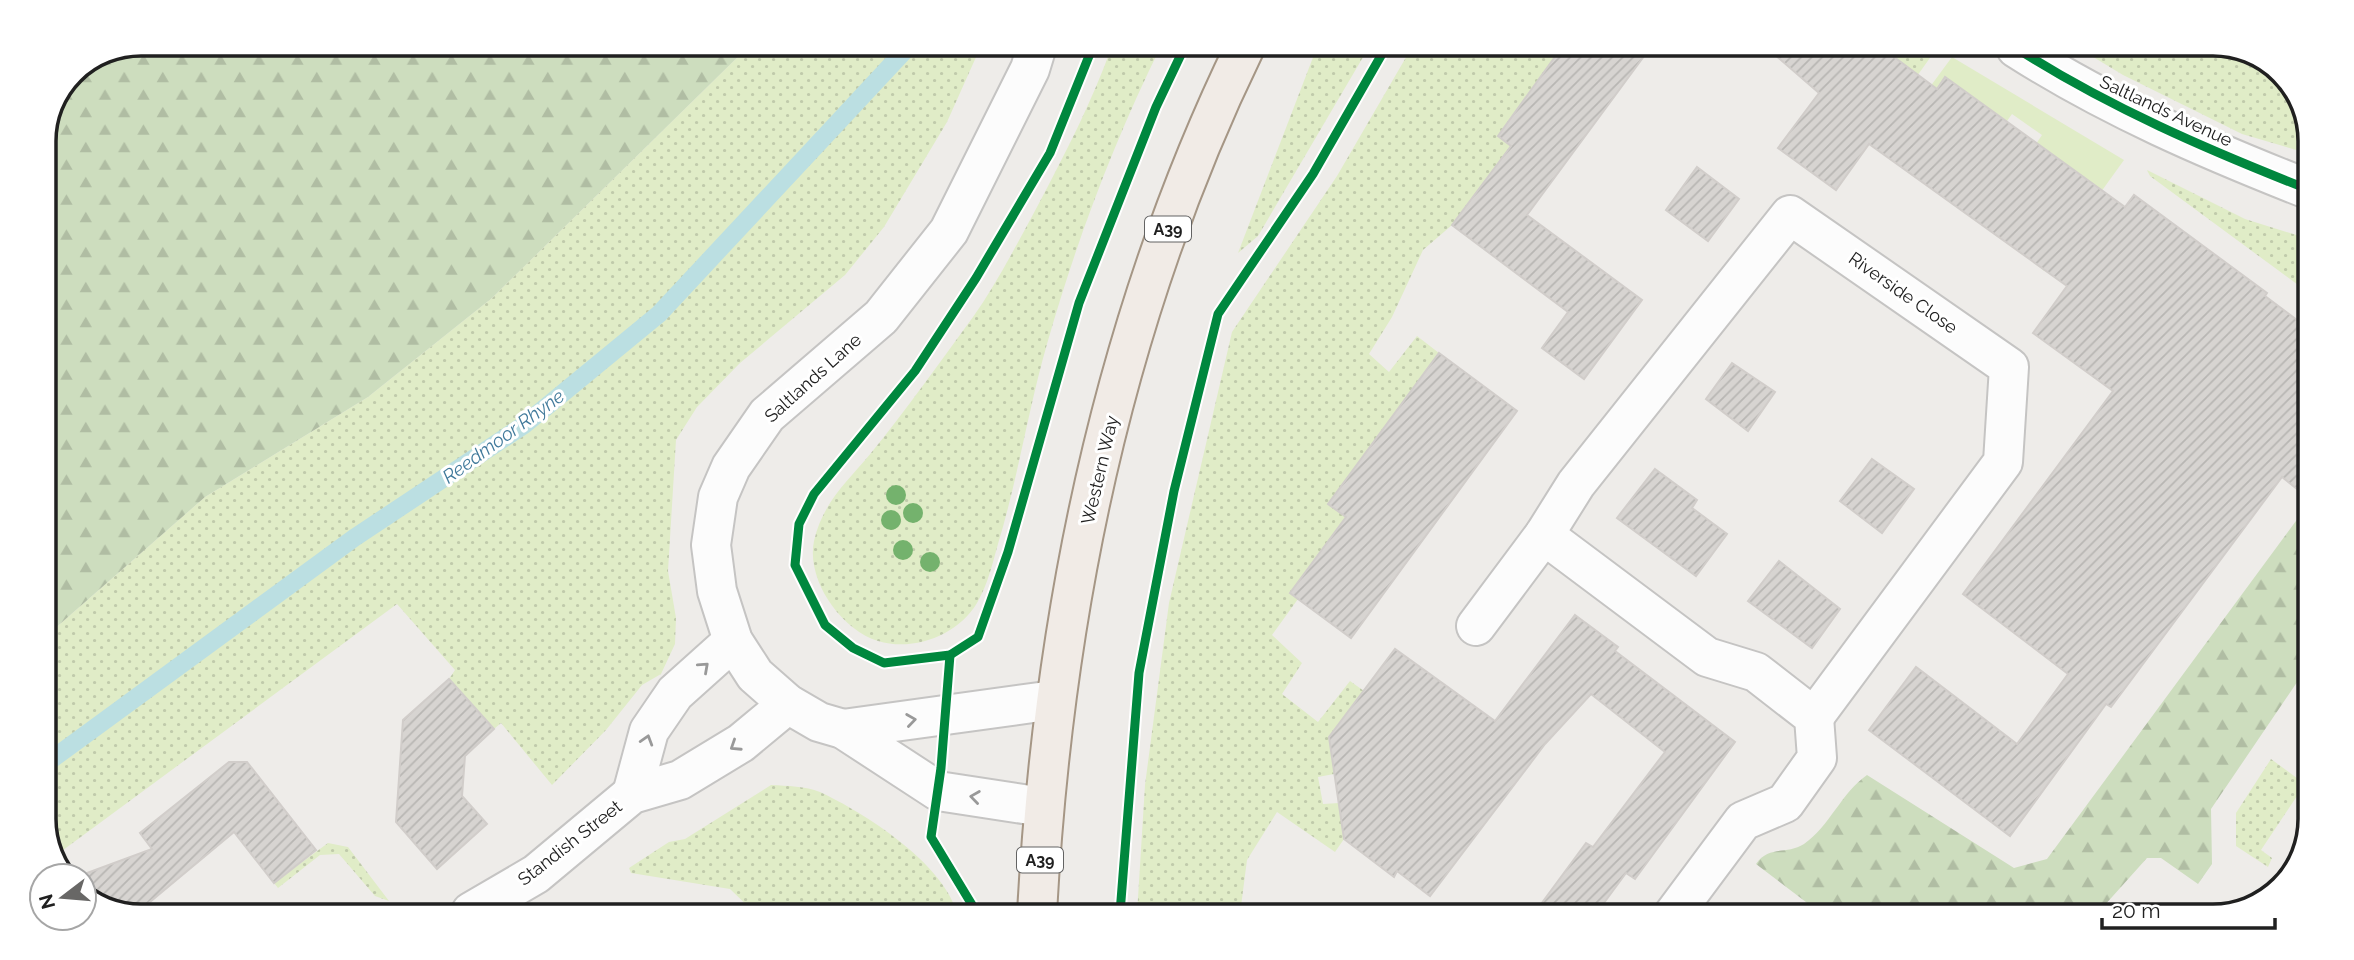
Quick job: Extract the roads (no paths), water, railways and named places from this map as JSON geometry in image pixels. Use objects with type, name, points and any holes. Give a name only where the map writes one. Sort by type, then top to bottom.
[{"type":"main road","name":"Western Way","points":[[1038,904],[1043,807],[1054,700],[1081,549],[1140,310],[1176,207],[1241,56]]},
{"type":"street","name":"Saltlands Lane","points":[[1034,56],[1030,69],[949,230],[881,317],[767,415],[731,467],[718,497],[711,545],[717,591],[733,641],[755,675],[788,704],[819,722],[843,729],[938,792],[1043,807]]},
{"type":"street","name":"Saltlands Avenue","points":[[2028,56],[2067,81],[2204,148],[2298,185]]},
{"type":"street","name":"Riverside Close","points":[[1476,626],[1544,535],[1576,484],[1790,215],[2009,367],[2003,461],[1814,717]]},
{"type":"street","points":[[1544,535],[1707,657],[1756,672],[1814,717],[1817,758],[1785,803],[1743,821],[1681,904]]},
{"type":"street","name":"Standish Street","points":[[632,794],[649,731],[675,693],[733,641]]},
{"type":"street","name":"Saltlands Lane","points":[[843,729],[1054,700]]},
{"type":"street","name":"Standish Street","points":[[485,904],[536,874],[632,794],[680,780],[741,743],[788,704]]},
{"type":"waterway","name":"Reedmoor Rhyne","points":[[56,756],[354,538],[524,425],[659,314],[900,56]]}]
